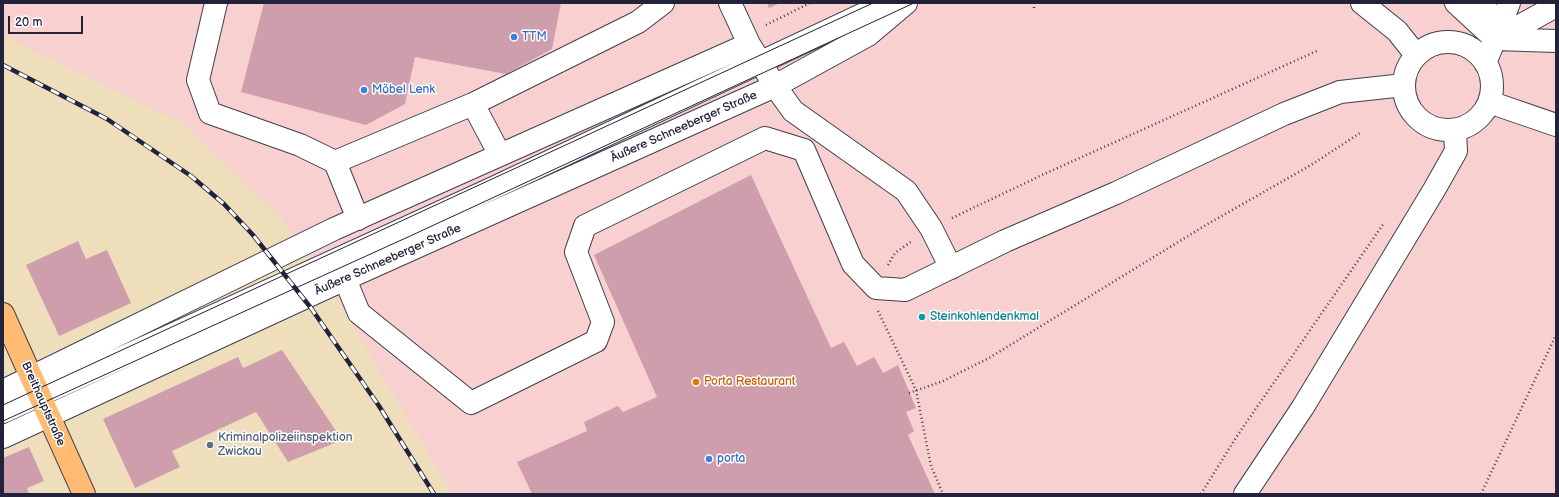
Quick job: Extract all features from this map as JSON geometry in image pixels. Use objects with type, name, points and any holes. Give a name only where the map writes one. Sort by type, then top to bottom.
[{"type":"main road","name":"Breithauptstraße","points":[[3,314],[84,494]]},
{"type":"street","points":[[216,3],[198,80],[210,113],[300,145],[335,162],[358,219]]},
{"type":"street","points":[[335,162],[473,104],[638,22],[663,3]]},
{"type":"street","points":[[730,3],[752,47],[775,86],[793,111],[906,191],[931,228],[951,268]]},
{"type":"street","name":"Äußere Schneeberger Straße","points":[[3,412],[36,387],[358,219],[500,155],[752,47],[887,3]]},
{"type":"street","name":"Äußere Schneeberger Straße","points":[[3,437],[345,279],[775,86],[868,35],[906,3]]},
{"type":"street","points":[[1362,3],[1397,31],[1416,55]]},
{"type":"street","points":[[1456,3],[1495,39],[1556,41]]},
{"type":"street","points":[[1484,3],[1495,39]]},
{"type":"street","points":[[1485,63],[1509,3]]},
{"type":"street","points":[[1495,39],[1535,3]]},
{"type":"street","points":[[1495,39],[1556,6]]},
{"type":"street","points":[[1443,42],[1455,42],[1470,48],[1485,63],[1491,75],[1492,86],[1489,102],[1475,121],[1455,130],[1438,130],[1414,116],[1407,103],[1404,85],[1406,71],[1416,55],[1428,47],[1443,42]]},
{"type":"street","name":"Äußere Schneeberger Straße","points":[[3,391],[36,387],[489,190],[752,47]]},
{"type":"street","points":[[345,279],[359,313],[471,403],[596,342],[603,322],[576,252],[585,226],[765,138],[804,150],[853,264],[876,288],[905,290],[1005,241],[1116,193],[1284,114],[1340,92],[1404,85]]},
{"type":"street","points":[[1489,102],[1556,125]]},
{"type":"street","points":[[473,104],[500,155]]},
{"type":"street","points":[[1245,494],[1303,406],[1434,190],[1456,151],[1455,130]]},
{"type":"path","points":[[752,47],[810,3]]},
{"type":"path","points":[[1034,3],[1034,8]]},
{"type":"path","points":[[909,393],[943,381],[989,358],[1206,226],[1311,165],[1360,132]]},
{"type":"path","points":[[1201,494],[1237,436],[1385,222]]},
{"type":"path","points":[[1481,494],[1556,334]]},
{"type":"shaded area","points":[[3,3],[1556,3],[1556,494],[453,494],[341,306],[278,213],[180,122],[3,35]]},
{"type":"building","points":[[264,3],[561,3],[552,49],[506,74],[415,57],[405,104],[366,125],[241,92]]},
{"type":"building","points":[[767,3],[780,3],[769,8]]},
{"type":"building","points":[[751,175],[831,348],[844,342],[857,366],[874,357],[883,373],[898,365],[916,408],[906,412],[914,431],[908,435],[935,494],[532,494],[517,462],[587,431],[584,422],[618,406],[623,412],[657,397],[594,255]]},
{"type":"building","points":[[78,241],[86,259],[107,250],[131,303],[59,336],[26,265]]},
{"type":"building","points":[[282,350],[342,440],[288,462],[256,412],[172,451],[180,467],[135,488],[103,419],[238,357],[243,368]]},
{"type":"building","points":[[29,447],[44,481],[27,488],[29,494],[3,494],[3,458]]},
{"type":"tram line","points":[[3,405],[873,3]]},
{"type":"tram line","points":[[3,421],[408,237],[914,3]]},
{"type":"railway","points":[[3,65],[107,119],[191,176],[224,204],[253,235],[311,308],[379,406],[434,494]]},
{"type":"place","name":"TTM","points":[[514,37]]},
{"type":"place","name":"Möbel Lenk","points":[[364,90]]},
{"type":"place","name":"Steinkohlendenkmal","points":[[922,317]]},
{"type":"place","name":"Porta Restaurant","points":[[696,382]]},
{"type":"place","name":"Kriminalpolizeiinspektion Zwickau","points":[[210,445]]},
{"type":"place","name":"porta","points":[[709,459]]}]
